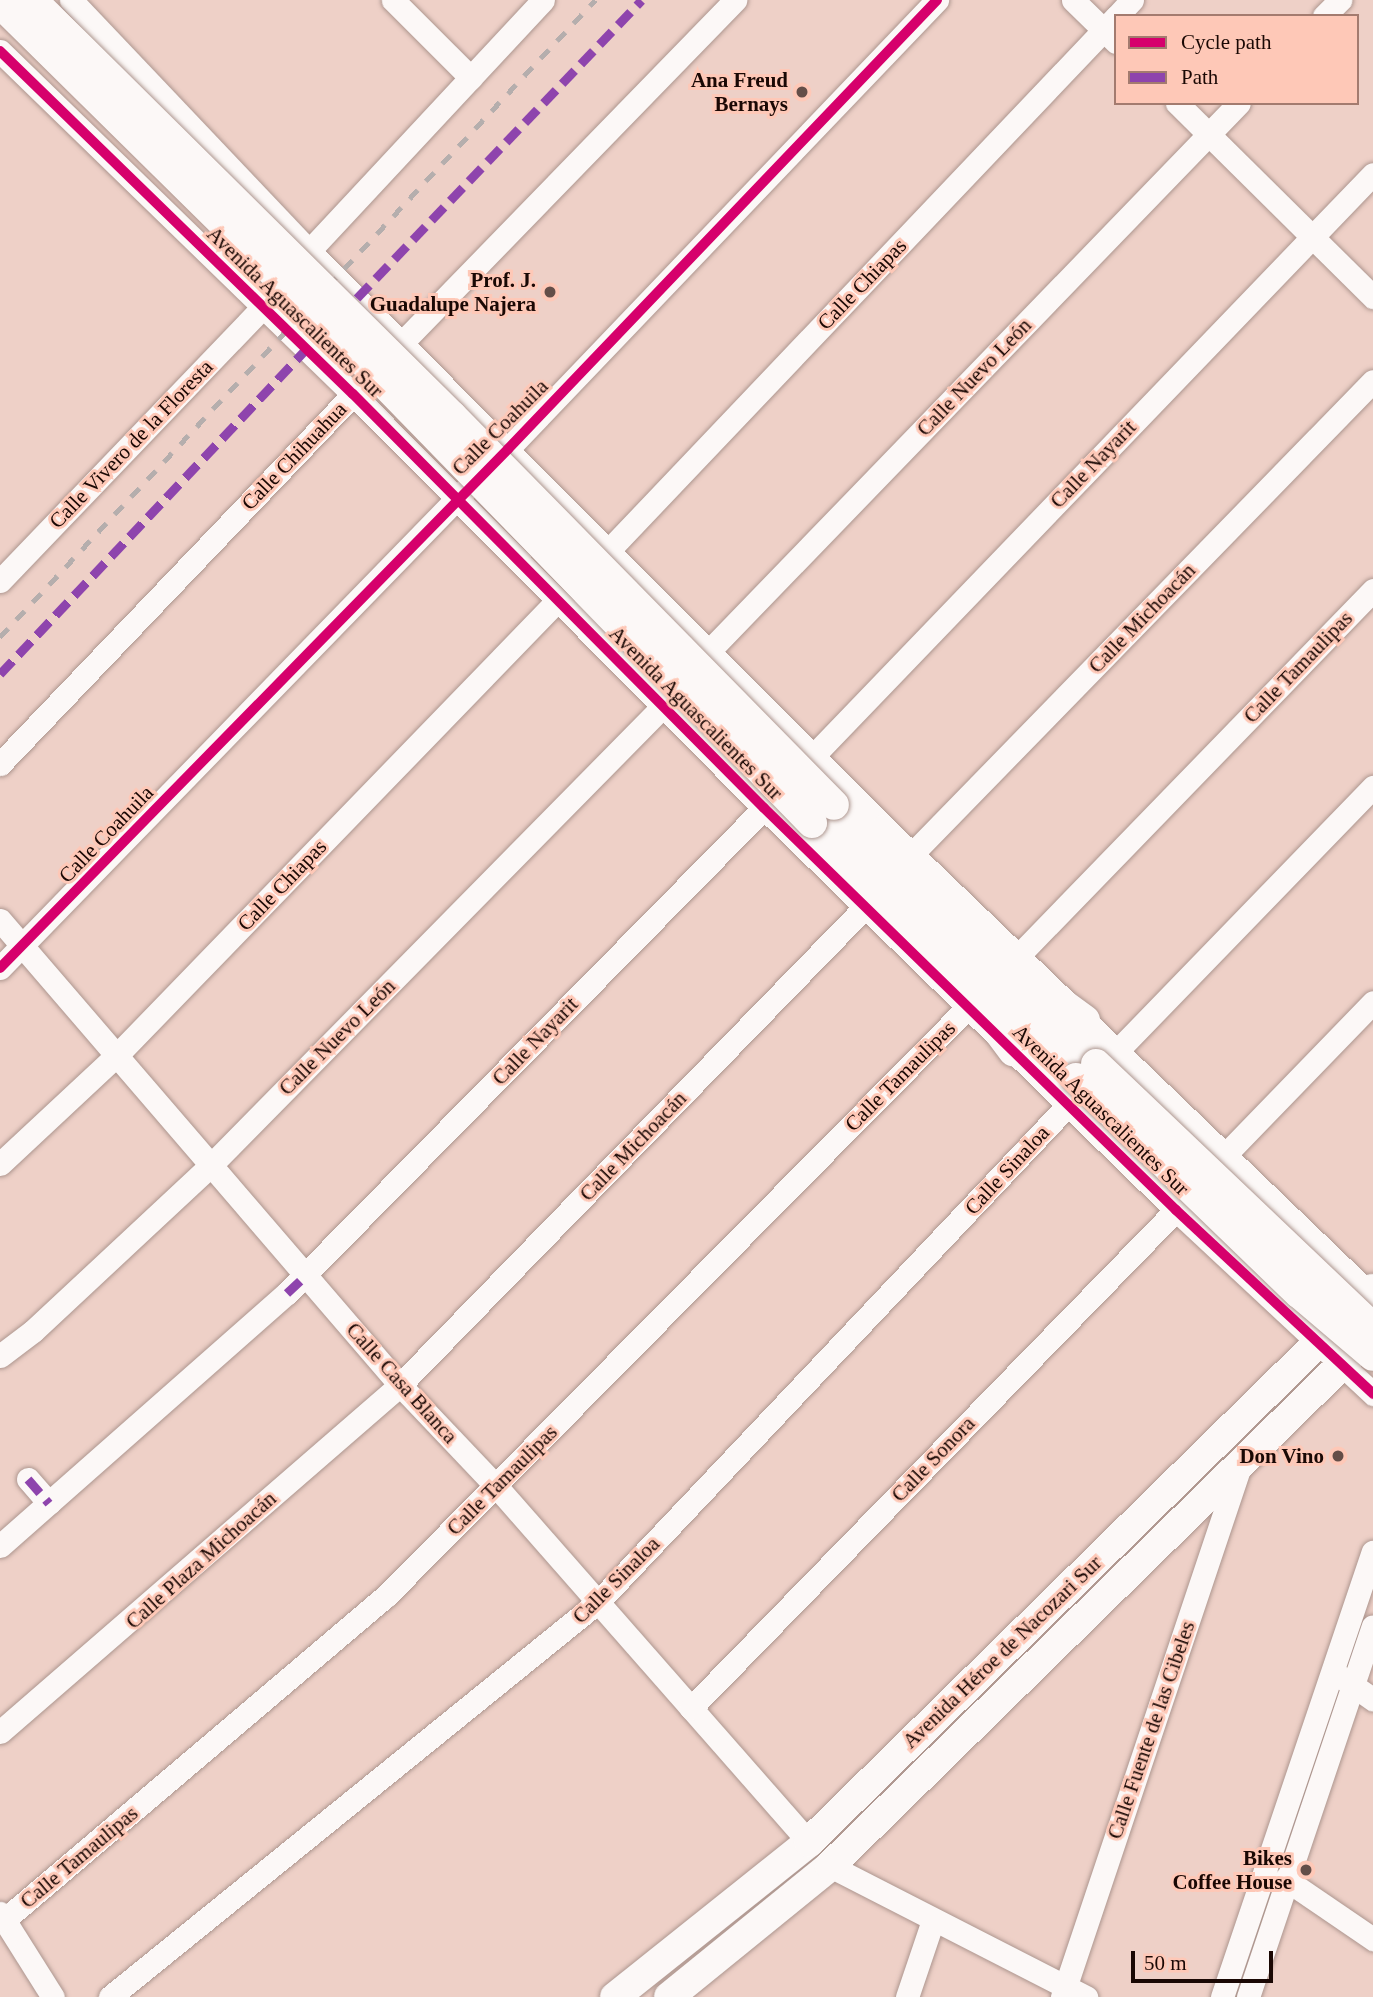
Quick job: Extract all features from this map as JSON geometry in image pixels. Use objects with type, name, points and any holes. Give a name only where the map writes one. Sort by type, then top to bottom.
[{"type":"main road","name":"Avenida Aguascalientes Sur","points":[[32,0],[452,416],[823,814]]},
{"type":"main road","name":"Avenida Aguascalientes Sur","points":[[0,3],[962,953],[1089,1074],[1373,1331]]},
{"type":"main road","points":[[1013,1051],[965,990],[962,953],[1007,960],[1085,1020]]},
{"type":"main road","name":"Avenida Aguascalientes Sur","points":[[1089,1074],[1299,1293],[1373,1356]]},
{"type":"main road","name":"Avenida Héroe de Nacozari Sur","points":[[615,1997],[809,1842],[1372,1293]]},
{"type":"main road","name":"Avenida Héroe de Nacozari Sur","points":[[669,1997],[830,1866],[1373,1331]]},
{"type":"main road","points":[[751,1929],[756,1912],[800,1878],[811,1856],[809,1842]]},
{"type":"street","name":"Avenida Aguascalientes Sur","points":[[71,0],[309,251],[912,854],[1085,1020],[1089,1074],[1176,1210],[1373,1394]]},
{"type":"street","points":[[393,0],[471,78]]},
{"type":"street","points":[[309,251],[544,0]]},
{"type":"street","name":"Calle Chihuahua","points":[[0,764],[402,343],[735,0]]},
{"type":"street","name":"Calle Coahuila","points":[[0,968],[24,948],[456,499],[508,449],[937,0]]},
{"type":"street","points":[[1073,0],[1113,26]]},
{"type":"street","points":[[1326,14],[1340,0]]},
{"type":"street","name":"Calle Chiapas","points":[[608,551],[1113,26]]},
{"type":"street","name":"Avenida Aguascalientes Sur","points":[[0,51],[353,394],[764,808],[1013,1051],[1089,1074],[1224,1156],[1331,1258],[1372,1293]]},
{"type":"street","points":[[1179,105],[1373,297]]},
{"type":"street","name":"Calle Nuevo León","points":[[709,652],[1238,105]]},
{"type":"street","points":[[167,213],[221,158]]},
{"type":"street","name":"Calle Nayarit","points":[[814,755],[1373,174]]},
{"type":"street","name":"Calle Vivero de la Floresta","points":[[0,581],[263,307]]},
{"type":"street","name":"Calle Michoacán","points":[[912,854],[1373,382]]},
{"type":"street","name":"Calle Tamaulipas","points":[[1018,956],[1373,590]]},
{"type":"street","name":"Calle Chiapas","points":[[0,1164],[118,1054],[557,601]]},
{"type":"street","name":"Calle Nuevo León","points":[[0,1356],[33,1331],[213,1163],[663,706]]},
{"type":"street","name":"Calle Sinaloa","points":[[110,1997],[598,1602],[1089,1074],[1373,787]]},
{"type":"street","name":"Calle Nayarit","points":[[0,1546],[306,1275],[764,808]]},
{"type":"street","name":"Calle Michoacán","points":[[400,1385],[865,907]]},
{"type":"street","name":"Calle Casa Blanca","points":[[0,920],[213,1163],[400,1385],[496,1486],[809,1842]]},
{"type":"street","points":[[1224,1156],[1373,1002]]},
{"type":"street","name":"Calle Tamaulipas","points":[[2,1917],[377,1604],[968,1007]]},
{"type":"street","name":"Calle Sonora","points":[[691,1708],[1176,1210]]},
{"type":"street","points":[[1287,1316],[1318,1316],[1335,1299],[1340,1286],[1331,1258]]},
{"type":"street","name":"Calle Plaza Michoacán","points":[[0,1732],[400,1385]]},
{"type":"street","name":"Calle Fuente de las Cibeles","points":[[1063,1992],[1240,1463]]},
{"type":"street","points":[[28,1479],[49,1503]]},
{"type":"street","points":[[1222,1997],[1373,1552]]},
{"type":"street","points":[[1248,1997],[1285,1879],[1373,1626]]},
{"type":"street","points":[[1332,1670],[1373,1699]]},
{"type":"street","points":[[830,1866],[1063,1992],[1086,1997]]},
{"type":"street","points":[[1285,1879],[1373,1939]]},
{"type":"street","points":[[2,1917],[53,1997]]},
{"type":"street","points":[[907,1997],[933,1920]]},
{"type":"railway","points":[[0,637],[595,0]]},
{"type":"marked path","points":[[357,298],[642,0]]},
{"type":"marked path","points":[[0,674],[306,349]]},
{"type":"marked path","points":[[287,1293],[306,1275]]},
{"type":"marked path","points":[[28,1479],[49,1503]]},
{"type":"cycle path","points":[[0,968],[508,449],[937,0]]},
{"type":"cycle path","points":[[0,51],[353,394],[764,808],[1176,1210],[1373,1394]]},
{"type":"place","name":"Ana Freud Bernays","points":[[802,92]]},
{"type":"place","name":"Prof. J. Guadalupe Najera","points":[[550,292]]},
{"type":"place","name":"Don Vino","points":[[1338,1456]]},
{"type":"place","name":"Bikes Coffee House","points":[[1306,1870]]}]
